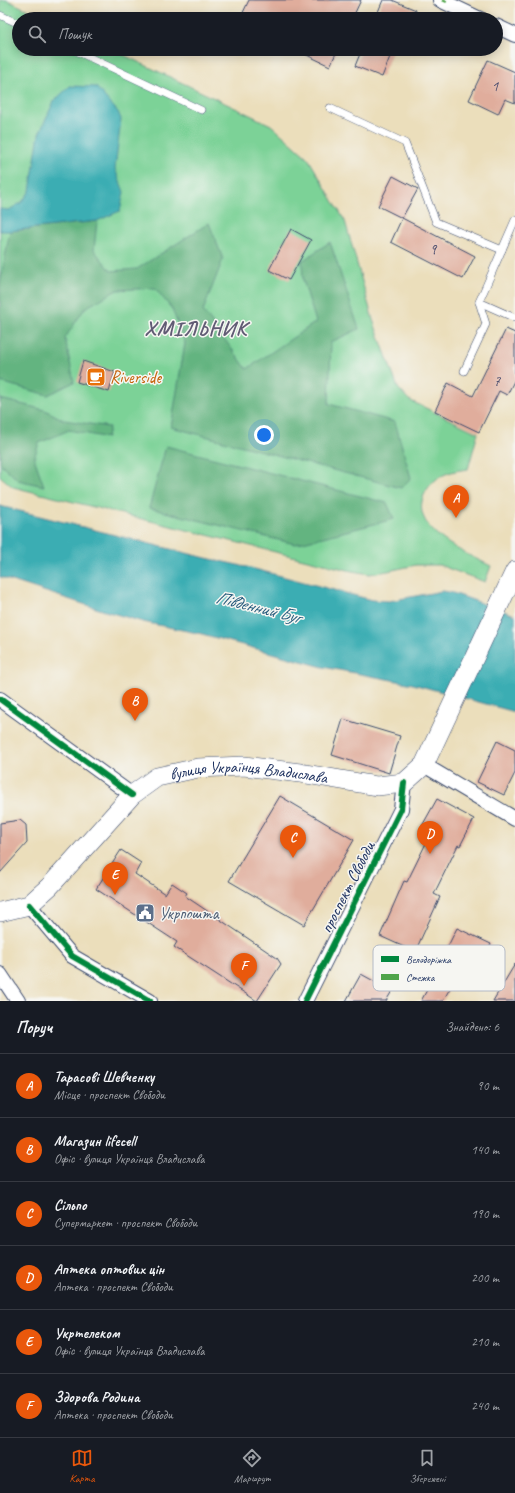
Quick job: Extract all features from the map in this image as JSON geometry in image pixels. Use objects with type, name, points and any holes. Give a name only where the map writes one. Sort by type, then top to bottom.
[{"type":"main road","points":[[404,783],[424,764],[515,571]]},
{"type":"main road","name":"вулиця Українця Владислава","points":[[0,912],[29,905],[50,886],[132,795],[157,777],[198,768],[244,766],[300,773],[377,786],[404,783]]},
{"type":"street","points":[[443,1],[466,12]]},
{"type":"street","points":[[503,29],[515,35]]},
{"type":"street","points":[[0,699],[132,795]]},
{"type":"street","points":[[424,764],[515,819]]},
{"type":"street","name":"проспект Свободи","points":[[305,1001],[402,809],[404,783]]},
{"type":"street","points":[[29,905],[72,956],[150,1001]]},
{"type":"street","points":[[0,974],[18,1001]]},
{"type":"lane","points":[[0,15],[12,21]]},
{"type":"lane","points":[[87,56],[201,110]]},
{"type":"lane","points":[[330,108],[405,143],[436,222],[502,250]]},
{"type":"lane","points":[[464,371],[486,324],[479,302],[515,220]]},
{"type":"lane","points":[[479,302],[515,318]]},
{"type":"green space","points":[[0,0],[7,0],[32,12],[12,12],[12,56],[126,56],[271,125],[308,158],[345,221],[373,320],[398,388],[409,400],[478,433],[468,469],[451,472],[441,476],[432,483],[428,488],[422,502],[423,515],[429,526],[440,537],[466,554],[491,566],[485,582],[439,565],[416,565],[370,574],[352,571],[13,487],[0,476]]},
{"type":"green space","points":[[97,221],[94,250],[111,271],[137,269],[209,223],[223,259],[203,311],[247,369],[316,322],[303,280],[302,261],[330,242],[359,329],[331,342],[329,404],[395,422],[411,478],[401,488],[171,427],[185,343],[172,309],[155,288],[117,290],[85,308],[65,338],[74,382],[48,395],[0,382],[0,283],[10,231]]},
{"type":"green space","points":[[0,399],[45,410],[64,420],[109,427],[107,438],[69,430],[39,443],[34,458],[44,486],[18,480],[0,463]]},
{"type":"green space","points":[[166,446],[387,503],[394,519],[295,544],[149,508]]},
{"type":"water","points":[[70,86],[96,87],[118,112],[121,119],[115,169],[124,192],[120,211],[97,221],[0,231],[0,209],[9,210],[22,202],[30,191],[39,134],[54,101]]},
{"type":"water","name":"Південний Буг","points":[[0,506],[247,567],[372,600],[389,601],[442,591],[453,593],[515,615],[515,712],[413,684],[323,667],[202,634],[143,622],[0,577]]},
{"type":"building","points":[[249,0],[361,0],[355,12],[243,12]]},
{"type":"building","points":[[383,0],[392,0],[416,10],[415,12],[378,12]]},
{"type":"building","points":[[309,56],[335,56],[330,66]]},
{"type":"building","points":[[359,56],[390,56],[382,77],[355,66]]},
{"type":"building","points":[[488,60],[515,72],[515,103],[505,99],[498,114],[469,100]]},
{"type":"building","points":[[393,176],[418,189],[402,218],[378,206]]},
{"type":"building","points":[[402,218],[475,256],[463,279],[391,242]]},
{"type":"building","points":[[291,229],[311,240],[289,280],[269,270]]},
{"type":"building","points":[[506,329],[515,333],[515,379],[507,395],[499,391],[479,432],[435,411],[448,383],[473,396]]},
{"type":"building","name":"Riverside","points":[[83,361],[115,372],[109,392],[77,382]]},
{"type":"building","points":[[343,719],[400,736],[389,773],[332,755]]},
{"type":"building","points":[[497,741],[515,750],[515,773],[504,795],[477,782]]},
{"type":"building","points":[[280,796],[354,840],[304,925],[229,881]]},
{"type":"building","points":[[437,799],[474,819],[460,846],[458,845],[434,894],[440,897],[418,945],[400,945],[380,936],[404,881],[407,882],[432,831],[422,826]]},
{"type":"building","points":[[20,820],[26,825],[27,843],[0,873],[0,823]]},
{"type":"building","points":[[121,850],[141,863],[135,874],[165,894],[172,883],[187,893],[185,896],[277,958],[281,964],[257,1001],[174,947],[177,942],[96,889]]},
{"type":"building","points":[[457,928],[491,944],[490,945],[448,945]]},
{"type":"building","points":[[515,964],[515,1001],[493,1001],[499,991],[505,991],[505,981]]},
{"type":"building","points":[[361,974],[373,981],[373,991],[392,991],[386,1001],[346,1001]]},
{"type":"building","points":[[426,991],[448,991],[443,1001],[421,1001]]},
{"type":"cycle path","points":[[0,699],[132,795]]},
{"type":"cycle path","points":[[305,1001],[401,809],[404,783]]},
{"type":"cycle path","points":[[29,905],[72,956],[150,1001]]},
{"type":"place","name":"Riverside","points":[[96,377]]},
{"type":"place","name":"Тарасові Шевченку","points":[[456,518]]},
{"type":"place","name":"Магазин lifecell","points":[[135,721]]},
{"type":"place","name":"Аптека оптових цін","points":[[430,854]]},
{"type":"place","name":"Сільпо","points":[[293,858]]},
{"type":"place","name":"Укртелеком","points":[[115,895]]},
{"type":"place","name":"Укрпошта","points":[[145,913]]},
{"type":"place","name":"Здорова Родина","points":[[244,986]]},
{"type":"district","name":"ХМІЛЬНИК","points":[[196,328]]}]
